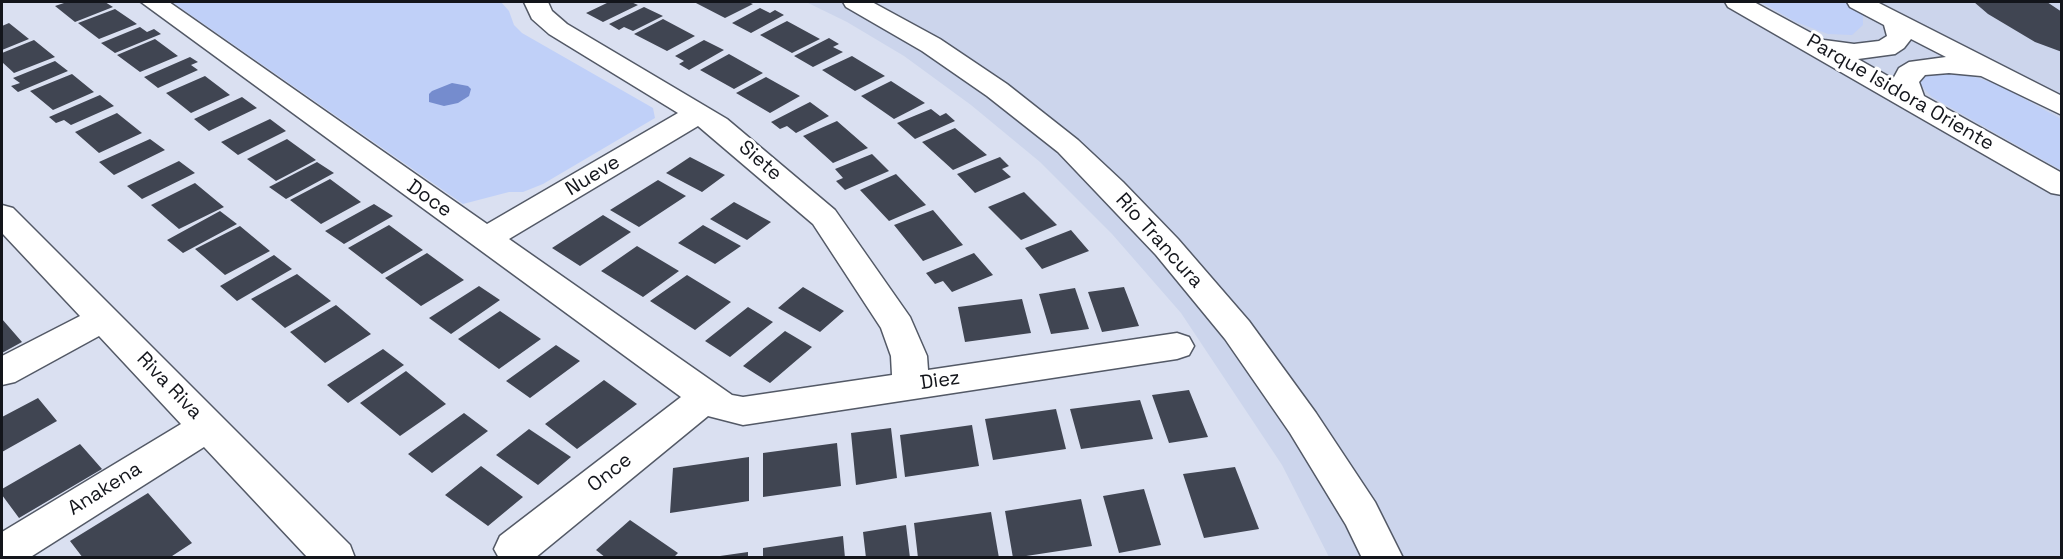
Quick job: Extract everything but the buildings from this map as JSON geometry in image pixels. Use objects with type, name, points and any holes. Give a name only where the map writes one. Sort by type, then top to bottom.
[{"type":"street","name":"Doce","points":[[153,2],[705,398]]},
{"type":"street","name":"Siete","points":[[536,2],[541,14],[558,29],[699,113],[728,134],[824,217],[836,231],[898,326],[909,356],[911,385]]},
{"type":"street","name":"Río Trancura","points":[[855,2],[931,45],[996,90],[1060,139],[1112,189],[1167,247],[1237,330],[1303,423],[1361,514],[1383,558]]},
{"type":"street","name":"Parque Isidora Oriente","points":[[1737,2],[1815,44],[2061,186]]},
{"type":"street","points":[[1858,2],[2061,107]]},
{"type":"street","points":[[1815,44],[1854,52],[1886,48],[1895,43],[1900,36],[1898,27],[1892,18]]},
{"type":"street","points":[[1915,103],[1907,92],[1905,82],[1908,74],[1918,68],[1949,65],[1990,73],[2011,80]]},
{"type":"street","name":"Nueve","points":[[486,239],[699,113]]},
{"type":"street","name":"Riva Riva","points":[[2,215],[335,558]]},
{"type":"street","points":[[2,372],[103,319]]},
{"type":"street","name":"Diez","points":[[705,398],[723,408],[743,411],[1177,346]]},
{"type":"street","name":"Once","points":[[514,549],[705,398]]},
{"type":"street","name":"Anakena","points":[[2,553],[208,426]]},
{"type":"shaded area","points":[[172,2],[501,2],[509,11],[514,25],[522,33],[653,108],[655,118],[543,184],[523,192],[509,192],[463,204]]},
{"type":"shaded area","points":[[806,2],[2061,2],[2061,557],[1329,557],[1282,465],[1181,313],[1112,234],[1040,162],[971,105],[904,56],[847,22]]},
{"type":"shaded area","points":[[1761,2],[1845,2],[1863,11],[1863,25],[1852,35],[1828,34],[1796,22]]},
{"type":"shaded area","points":[[1933,70],[1960,72],[1999,85],[2061,119],[2061,170],[1932,97],[1917,81]]},
{"type":"water","points":[[452,83],[468,86],[471,89],[469,96],[458,103],[444,106],[429,102],[429,94],[432,91]]}]
